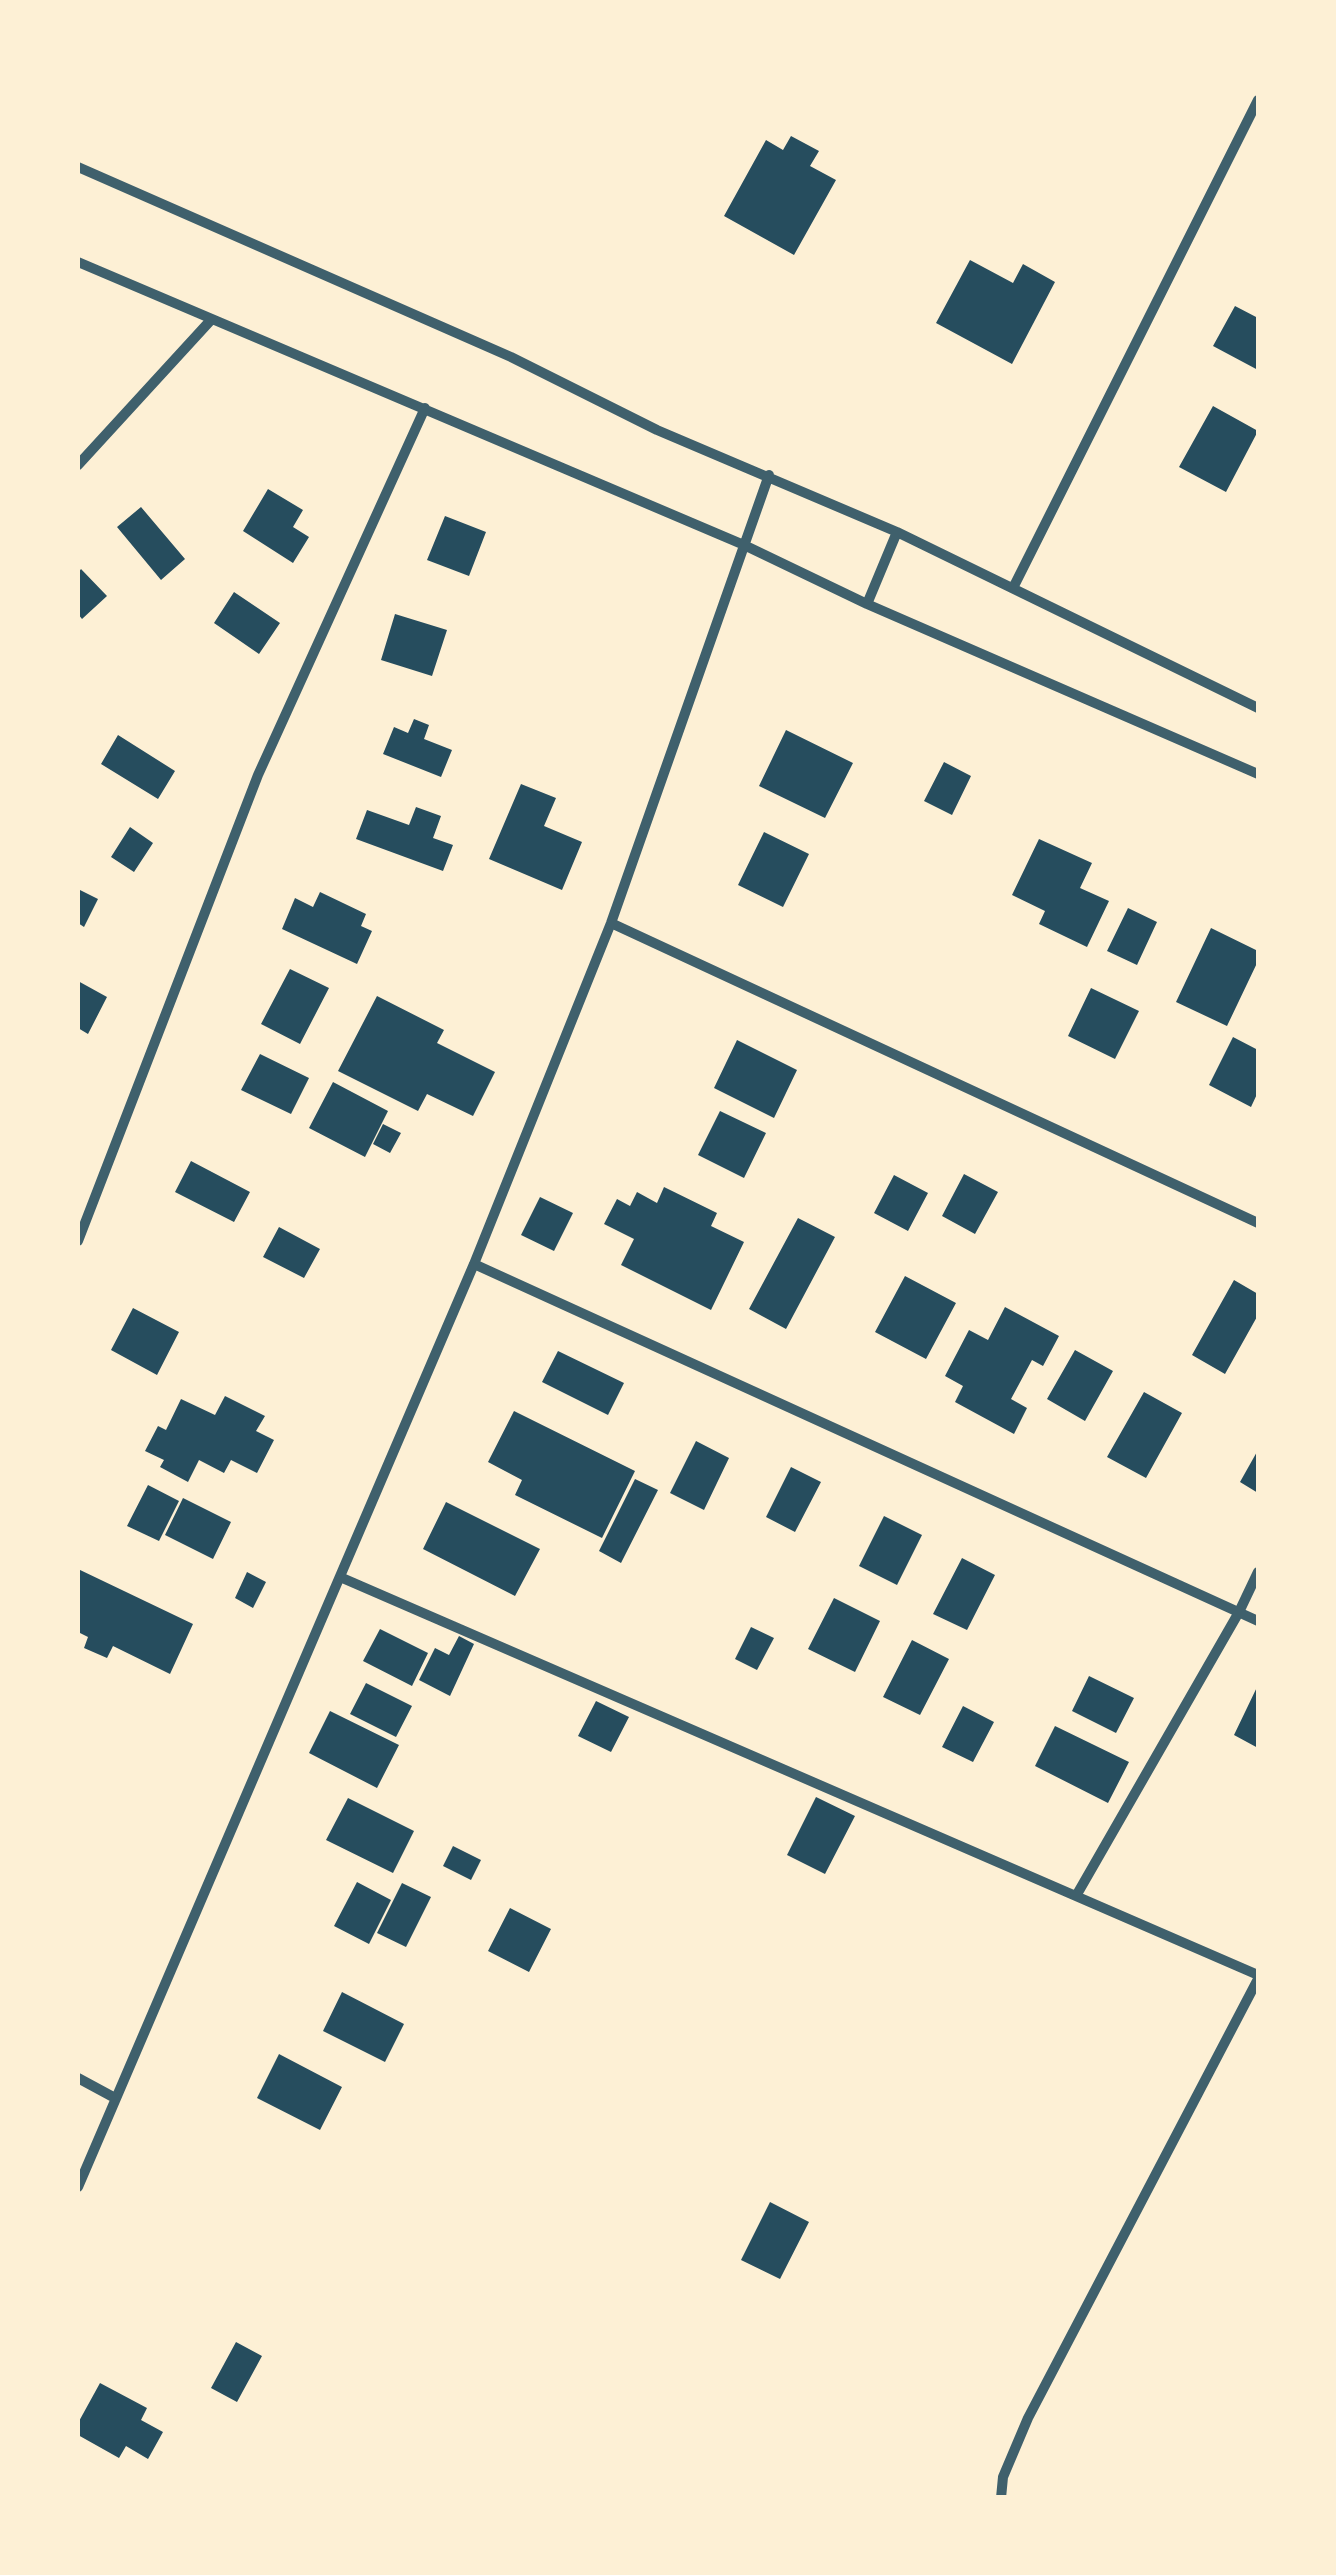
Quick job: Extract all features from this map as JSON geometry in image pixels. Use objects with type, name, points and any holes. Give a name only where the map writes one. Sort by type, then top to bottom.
[{"type":"street","points":[[1013,588],[1258,100]]},
{"type":"street","points":[[78,167],[511,357],[658,430],[896,532],[1258,708]]},
{"type":"street","points":[[78,262],[744,544],[867,604],[1258,774]]},
{"type":"street","points":[[78,465],[210,321]]},
{"type":"street","points":[[78,1241],[258,775],[425,408]]},
{"type":"street","points":[[78,2188],[474,1264],[611,923],[769,475]]},
{"type":"street","points":[[867,604],[896,532]]},
{"type":"street","points":[[611,923],[1258,1223]]},
{"type":"street","points":[[474,1264],[1258,1621]]},
{"type":"street","points":[[1076,1896],[1239,1612],[1258,1572]]},
{"type":"street","points":[[340,1577],[1258,1977],[1028,2418],[1004,2477],[1001,2498]]},
{"type":"street","points":[[78,2078],[115,2098]]},
{"type":"building","points":[[791,136],[819,151],[810,166],[836,180],[794,255],[724,216],[766,140],[783,150]]},
{"type":"building","points":[[970,260],[1013,283],[1023,264],[1055,282],[1012,364],[936,323]]},
{"type":"building","points":[[1235,306],[1258,318],[1258,370],[1213,346]]},
{"type":"building","points":[[1213,406],[1258,431],[1226,492],[1179,467]]},
{"type":"building","points":[[268,489],[303,510],[293,527],[309,537],[293,563],[243,531]]},
{"type":"building","points":[[141,507],[185,559],[161,580],[117,527]]},
{"type":"building","points":[[445,516],[486,532],[469,576],[427,560]]},
{"type":"building","points":[[81,569],[107,596],[82,619],[78,614]]},
{"type":"building","points":[[234,592],[280,623],[259,654],[214,623]]},
{"type":"building","points":[[395,614],[447,630],[432,676],[381,660]]},
{"type":"building","points":[[414,719],[429,725],[424,739],[452,750],[441,777],[383,754],[394,727],[408,733]]},
{"type":"building","points":[[786,730],[853,763],[825,818],[759,786]]},
{"type":"building","points":[[118,735],[175,771],[158,799],[101,764]]},
{"type":"building","points":[[944,762],[971,776],[952,815],[924,801]]},
{"type":"building","points":[[521,784],[556,798],[544,826],[582,842],[562,890],[489,859]]},
{"type":"building","points":[[416,807],[441,816],[433,838],[453,845],[443,871],[356,839],[367,810],[409,825]]},
{"type":"building","points":[[130,827],[153,843],[134,872],[111,857]]},
{"type":"building","points":[[764,832],[809,854],[783,907],[738,885]]},
{"type":"building","points":[[1039,839],[1092,863],[1080,888],[1109,901],[1087,947],[1039,924],[1045,911],[1012,895]]},
{"type":"building","points":[[78,889],[98,899],[84,927],[78,923]]},
{"type":"building","points":[[320,892],[366,914],[361,926],[372,931],[357,964],[282,929],[295,898],[313,907]]},
{"type":"building","points":[[1128,908],[1157,922],[1137,965],[1107,951]]},
{"type":"building","points":[[1211,928],[1258,951],[1258,961],[1227,1026],[1176,1002]]},
{"type":"building","points":[[290,969],[329,988],[300,1044],[261,1024]]},
{"type":"building","points":[[78,981],[107,997],[88,1034],[78,1028]]},
{"type":"building","points":[[1091,988],[1139,1011],[1115,1059],[1068,1036]]},
{"type":"building","points":[[377,996],[444,1030],[437,1043],[495,1072],[473,1116],[427,1094],[418,1111],[338,1071]]},
{"type":"building","points":[[1233,1037],[1258,1050],[1258,1092],[1251,1107],[1209,1085]]},
{"type":"building","points":[[737,1040],[797,1070],[774,1118],[714,1088]]},
{"type":"building","points":[[260,1054],[309,1078],[291,1114],[241,1090]]},
{"type":"building","points":[[333,1082],[388,1111],[365,1157],[309,1128]]},
{"type":"building","points":[[720,1111],[766,1133],[744,1178],[698,1155]]},
{"type":"building","points":[[383,1124],[401,1133],[390,1153],[373,1144]]},
{"type":"building","points":[[191,1161],[250,1192],[234,1222],[175,1192]]},
{"type":"building","points":[[964,1174],[998,1192],[975,1234],[942,1216]]},
{"type":"building","points":[[894,1175],[928,1193],[908,1231],[874,1213]]},
{"type":"building","points":[[664,1187],[717,1213],[711,1226],[744,1242],[711,1310],[621,1265],[634,1239],[604,1224],[617,1199],[630,1206],[637,1192],[657,1203]]},
{"type":"building","points":[[540,1197],[573,1213],[554,1251],[521,1235]]},
{"type":"building","points":[[798,1218],[835,1237],[786,1329],[749,1309]]},
{"type":"building","points":[[279,1227],[320,1249],[304,1278],[263,1257]]},
{"type":"building","points":[[905,1276],[956,1303],[926,1359],[875,1332]]},
{"type":"building","points":[[1234,1280],[1258,1294],[1258,1315],[1225,1374],[1192,1355]]},
{"type":"building","points":[[1005,1307],[1059,1336],[1043,1366],[1032,1360],[1011,1399],[1027,1408],[1014,1434],[955,1402],[963,1386],[945,1376],[969,1330],[988,1340]]},
{"type":"building","points":[[133,1308],[179,1332],[157,1375],[111,1350]]},
{"type":"building","points":[[1075,1350],[1113,1371],[1085,1421],[1047,1399]]},
{"type":"building","points":[[558,1351],[624,1383],[608,1415],[542,1382]]},
{"type":"building","points":[[1144,1392],[1182,1413],[1146,1478],[1107,1457]]},
{"type":"building","points":[[225,1396],[265,1416],[256,1431],[274,1440],[257,1473],[231,1460],[224,1473],[199,1460],[188,1482],[160,1467],[164,1460],[145,1451],[158,1426],[166,1430],[181,1399],[215,1415]]},
{"type":"building","points":[[514,1411],[635,1471],[602,1538],[515,1495],[522,1480],[488,1462]]},
{"type":"building","points":[[696,1441],[729,1458],[704,1510],[670,1493]]},
{"type":"building","points":[[1258,1450],[1258,1493],[1240,1482]]},
{"type":"building","points":[[791,1467],[821,1482],[795,1532],[766,1517]]},
{"type":"building","points":[[635,1479],[658,1490],[621,1563],[599,1551]]},
{"type":"building","points":[[148,1485],[179,1501],[159,1541],[127,1526]]},
{"type":"building","points":[[183,1498],[231,1522],[213,1559],[165,1535]]},
{"type":"building","points":[[446,1502],[540,1549],[515,1596],[423,1549]]},
{"type":"building","points":[[884,1516],[922,1535],[897,1585],[859,1566]]},
{"type":"building","points":[[962,1558],[995,1575],[967,1630],[933,1614]]},
{"type":"building","points":[[78,1569],[193,1624],[170,1674],[113,1646],[107,1658],[84,1648],[88,1637],[78,1632]]},
{"type":"building","points":[[247,1572],[266,1582],[253,1608],[235,1598]]},
{"type":"building","points":[[834,1598],[880,1621],[855,1672],[808,1649]]},
{"type":"building","points":[[751,1627],[774,1638],[757,1670],[735,1659]]},
{"type":"building","points":[[380,1629],[428,1653],[412,1686],[363,1661]]},
{"type":"building","points":[[459,1636],[474,1644],[450,1696],[419,1680],[435,1648],[449,1655]]},
{"type":"building","points":[[912,1640],[949,1659],[920,1715],[883,1697]]},
{"type":"building","points":[[1089,1676],[1134,1698],[1116,1733],[1072,1711]]},
{"type":"building","points":[[366,1683],[412,1706],[396,1737],[350,1714]]},
{"type":"building","points":[[1258,1685],[1258,1748],[1234,1735]]},
{"type":"building","points":[[596,1701],[629,1717],[611,1752],[578,1736]]},
{"type":"building","points":[[963,1706],[994,1722],[973,1762],[942,1747]]},
{"type":"building","points":[[330,1711],[399,1745],[377,1788],[309,1753]]},
{"type":"building","points":[[1055,1726],[1129,1762],[1108,1803],[1035,1766]]},
{"type":"building","points":[[816,1797],[855,1816],[825,1874],[787,1855]]},
{"type":"building","points":[[348,1798],[414,1831],[393,1873],[326,1840]]},
{"type":"building","points":[[453,1846],[481,1860],[471,1880],[443,1866]]},
{"type":"building","points":[[357,1882],[391,1900],[369,1944],[334,1926]]},
{"type":"building","points":[[402,1883],[431,1897],[406,1947],[377,1933]]},
{"type":"building","points":[[510,1908],[551,1929],[529,1972],[488,1951]]},
{"type":"building","points":[[342,1992],[404,2024],[385,2062],[323,2031]]},
{"type":"building","points":[[279,2054],[342,2087],[320,2130],[257,2098]]},
{"type":"building","points":[[770,2202],[809,2222],[780,2279],[741,2260]]},
{"type":"building","points":[[236,2342],[262,2356],[237,2402],[211,2388]]},
{"type":"building","points":[[100,2383],[147,2408],[141,2420],[163,2432],[148,2459],[126,2446],[119,2458],[78,2435],[78,2423]]}]
